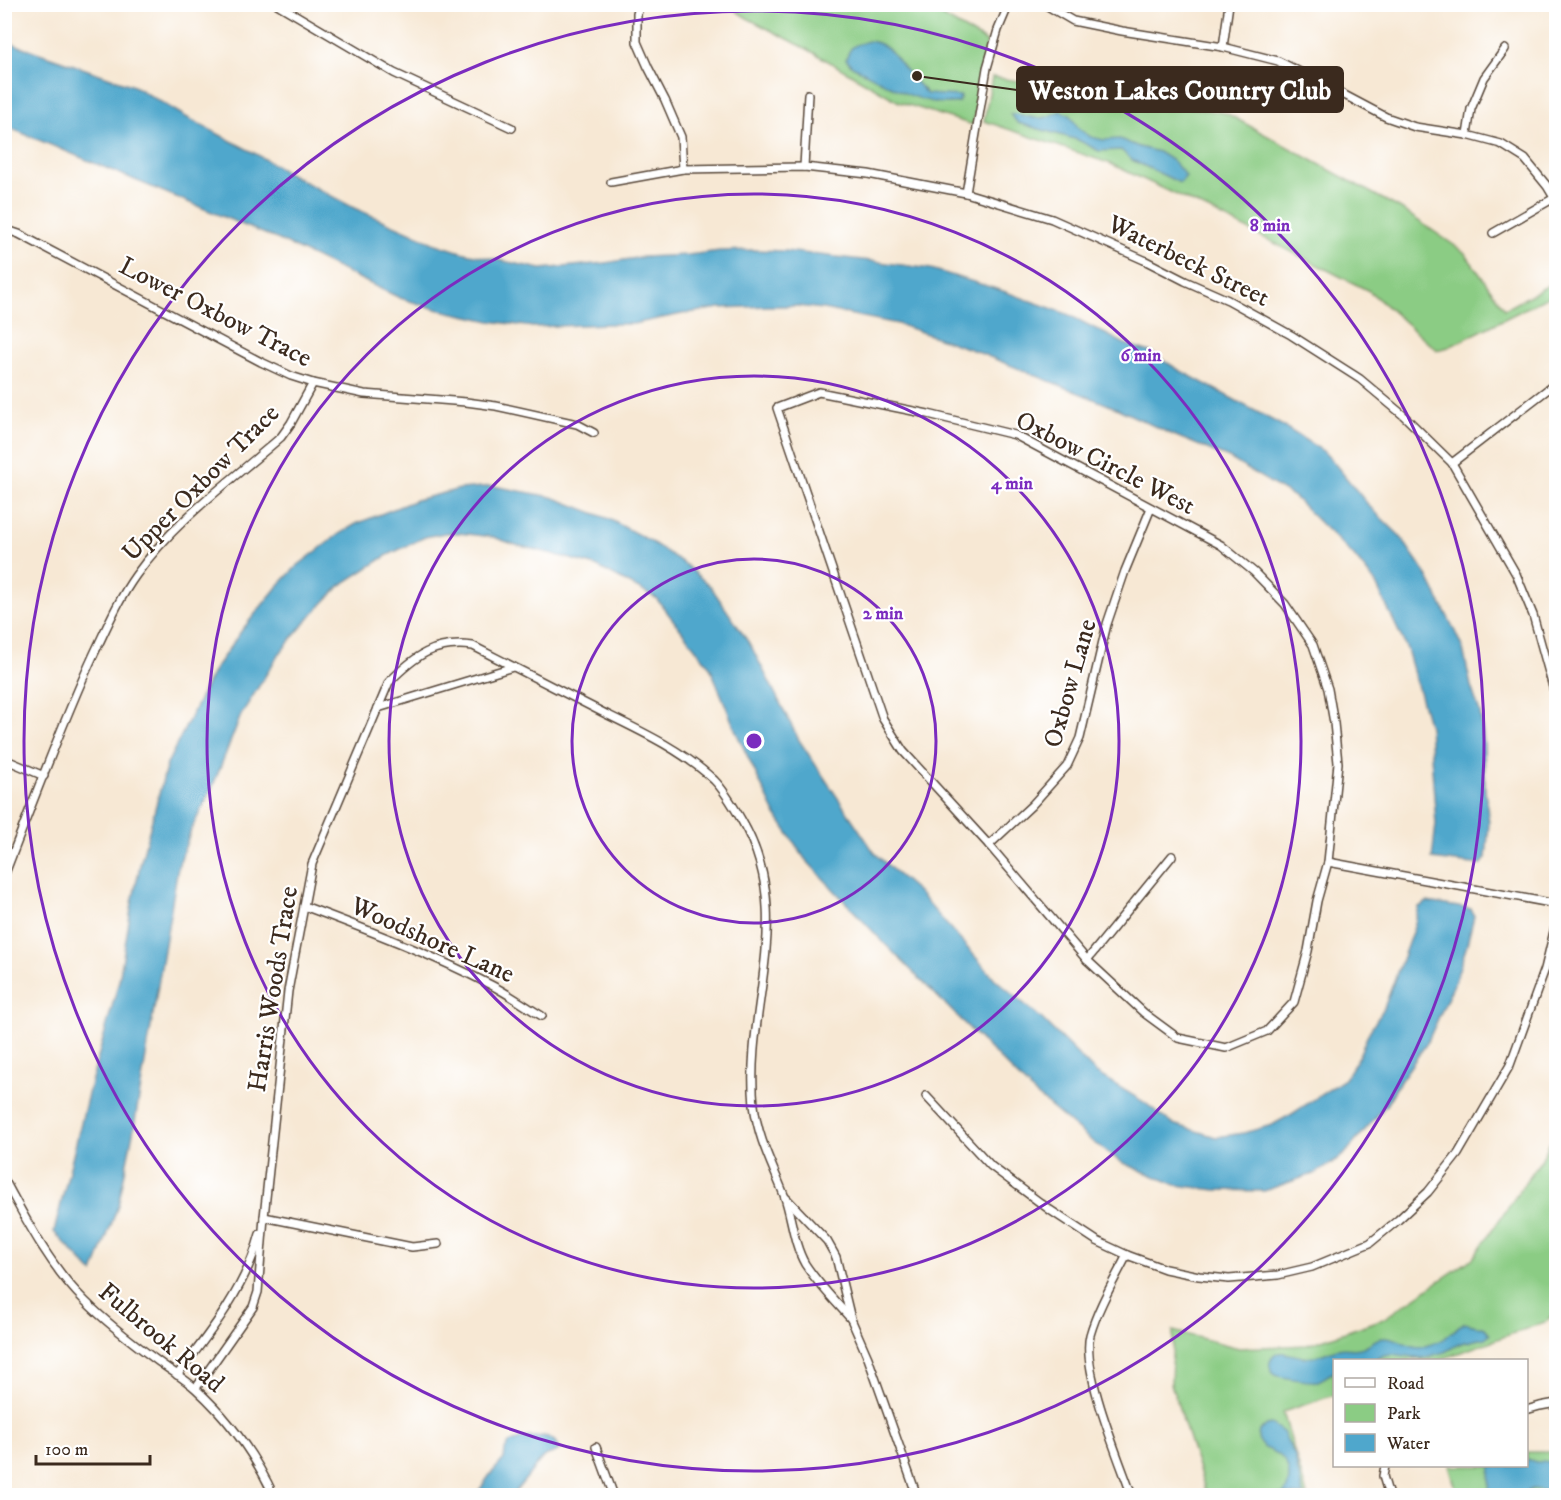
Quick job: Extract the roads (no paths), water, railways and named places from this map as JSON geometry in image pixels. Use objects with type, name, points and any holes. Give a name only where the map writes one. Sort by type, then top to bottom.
[{"type":"street","points":[[278,4],[394,73],[512,128]]},
{"type":"street","points":[[640,4],[637,14],[638,42],[681,136],[683,169]]},
{"type":"street","points":[[966,193],[987,68],[998,30],[1009,4]]},
{"type":"street","points":[[1044,4],[1073,21],[1223,47],[1278,61],[1386,117],[1415,127],[1467,135],[1501,144],[1525,159],[1556,199],[1493,233]]},
{"type":"street","points":[[1223,47],[1229,4]]},
{"type":"street","points":[[1467,135],[1472,109],[1484,78],[1505,49]]},
{"type":"street","points":[[804,167],[808,94]]},
{"type":"street","name":"Waterbeck Street","points":[[611,182],[683,169],[804,167],[867,174],[966,193],[1052,219],[1249,311],[1360,379],[1403,415],[1452,463],[1516,574],[1533,615],[1557,698]]},
{"type":"street","name":"Lower Oxbow Trace","points":[[4,229],[19,234],[291,376],[364,394],[496,406],[577,424],[594,433]]},
{"type":"street","name":"Upper Oxbow Trace","points":[[4,876],[75,695],[116,608],[135,576],[185,519],[281,437],[313,383]]},
{"type":"street","points":[[1452,463],[1557,383]]},
{"type":"street","name":"Oxbow Circle West","points":[[819,392],[928,414],[1015,435],[1221,545],[1254,572],[1285,604],[1313,645],[1328,689],[1338,763],[1328,862],[1294,1002],[1267,1031],[1226,1048],[1178,1038],[1144,1013],[1087,960],[989,845],[903,751],[883,719],[777,408],[819,392]]},
{"type":"street","name":"Oxbow Lane","points":[[989,845],[1032,806],[1067,766],[1080,738],[1107,624],[1125,571],[1151,507]]},
{"type":"street","name":"Harris Woods Trace","points":[[196,1388],[253,1307],[258,1292],[288,991],[312,864],[389,682],[420,655],[441,646],[473,646],[657,740],[693,763],[715,781],[733,806],[748,831],[758,858],[768,909],[767,949],[753,1075],[757,1128],[785,1196],[804,1262],[814,1277],[851,1319]]},
{"type":"street","points":[[378,708],[513,667]]},
{"type":"street","points":[[4,759],[44,776]]},
{"type":"street","points":[[1087,960],[1172,856]]},
{"type":"street","points":[[1328,862],[1557,904]]},
{"type":"street","name":"Woodshore Lane","points":[[304,906],[436,958],[493,986],[542,1016]]},
{"type":"street","points":[[926,1096],[991,1166],[1050,1210],[1098,1241],[1127,1255],[1165,1269],[1229,1279],[1278,1275],[1312,1267],[1370,1243],[1428,1192],[1458,1154],[1510,1065],[1545,969],[1557,923]]},
{"type":"street","name":"Fulbrook Road","points":[[4,1179],[35,1235],[83,1299],[117,1331],[196,1388],[246,1444],[274,1496]]},
{"type":"street","name":"Harris Woods Trace","points":[[785,1196],[827,1241],[836,1257],[851,1319],[868,1358],[917,1496]]},
{"type":"street","points":[[264,1217],[412,1247],[438,1244]]},
{"type":"street","name":"Harris Woods Trace","points":[[177,1375],[207,1337],[241,1284],[255,1250],[264,1217]]},
{"type":"street","points":[[1127,1255],[1098,1313],[1090,1337],[1088,1356],[1100,1405],[1132,1496]]},
{"type":"street","points":[[1528,1410],[1557,1403]]},
{"type":"street","points":[[596,1447],[614,1496]]},
{"type":"street","points":[[1385,1467],[1383,1476],[1389,1496]]},
{"type":"water","points":[[5,41],[134,86],[186,117],[354,208],[433,243],[461,252],[541,269],[643,257],[753,250],[785,251],[931,269],[1067,314],[1125,344],[1150,352],[1283,426],[1323,451],[1370,507],[1400,536],[1426,574],[1463,649],[1480,713],[1489,823],[1486,858],[1481,865],[1432,859],[1436,824],[1429,727],[1407,649],[1375,582],[1354,556],[1294,497],[1229,458],[1116,408],[970,349],[898,324],[823,309],[798,306],[720,308],[633,324],[533,327],[490,321],[400,298],[277,239],[5,126]]},
{"type":"water","points":[[869,41],[882,45],[892,52],[927,94],[961,96],[959,102],[932,102],[918,98],[852,66],[846,59],[850,50],[857,44]]},
{"type":"water","points":[[1060,111],[1070,115],[1079,129],[1091,137],[1104,140],[1120,139],[1159,152],[1173,161],[1186,176],[1180,183],[1132,160],[1121,150],[1099,151],[1078,140],[1018,123],[1010,114],[1039,118]]},
{"type":"water","points":[[493,486],[552,497],[609,519],[650,541],[685,564],[711,587],[751,646],[799,740],[874,852],[917,891],[995,979],[1042,1019],[1096,1073],[1144,1102],[1173,1124],[1216,1137],[1244,1133],[1272,1125],[1345,1079],[1384,1008],[1414,927],[1419,907],[1427,902],[1471,909],[1474,916],[1466,948],[1454,984],[1427,1043],[1386,1105],[1344,1155],[1316,1173],[1264,1191],[1216,1190],[1176,1185],[1123,1163],[1094,1143],[1034,1093],[883,942],[805,859],[774,812],[737,734],[710,667],[656,598],[596,566],[493,537],[445,533],[425,537],[386,556],[341,585],[311,616],[277,657],[241,715],[212,788],[191,830],[178,867],[133,1133],[118,1206],[93,1273],[54,1232],[119,981],[141,861],[167,764],[214,670],[242,630],[277,587],[297,566],[339,534],[356,524],[416,500],[460,489]]},
{"type":"water","points":[[1464,1323],[1485,1328],[1490,1334],[1485,1338],[1466,1341],[1445,1352],[1422,1358],[1392,1354],[1377,1359],[1333,1359],[1333,1373],[1318,1381],[1277,1375],[1270,1367],[1271,1359],[1276,1354],[1315,1356],[1341,1348],[1360,1348],[1382,1337],[1414,1346],[1425,1346],[1444,1338]]},
{"type":"water","points":[[1271,1424],[1283,1432],[1295,1456],[1303,1495],[1283,1495],[1289,1480],[1286,1464],[1279,1455],[1263,1447],[1259,1442],[1259,1431]]},
{"type":"water","points":[[543,1436],[554,1440],[559,1450],[543,1457],[513,1495],[476,1495],[504,1459],[509,1443],[522,1438]]},
{"type":"water","points":[[1528,1459],[1536,1462],[1556,1461],[1556,1492],[1533,1489],[1522,1495],[1491,1495],[1489,1489],[1491,1467],[1528,1467]]},
{"type":"place","name":"Weston Lakes Country Club","points":[[917,76]]}]
